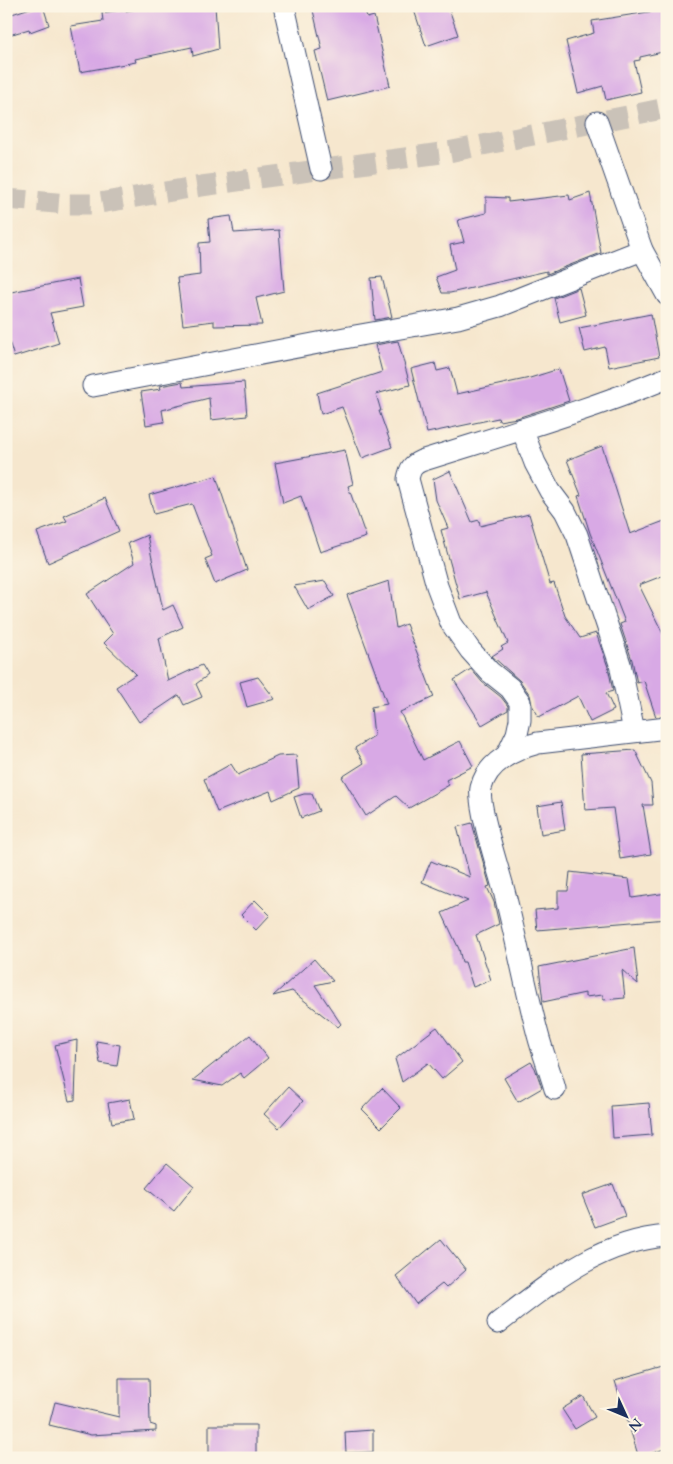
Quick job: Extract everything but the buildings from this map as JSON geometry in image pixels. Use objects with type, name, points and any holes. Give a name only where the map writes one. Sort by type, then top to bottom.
[{"type":"street","points":[[284,6],[321,169]]},
{"type":"street","points":[[596,122],[642,250],[667,296]]},
{"type":"street","points":[[93,386],[458,318],[500,306],[642,250]]},
{"type":"street","points":[[507,755],[517,734],[520,720],[520,702],[510,688],[490,672],[470,650],[451,623],[437,586],[408,479],[410,470],[421,461],[522,429],[667,378]]},
{"type":"street","points":[[522,429],[535,463],[550,491],[565,511],[577,535],[620,664],[634,731]]},
{"type":"street","points":[[555,1090],[538,1036],[515,935],[484,814],[480,788],[496,763],[522,748],[538,743],[666,729]]},
{"type":"street","points":[[498,1323],[558,1277],[602,1252],[654,1237],[667,1236]]},
{"type":"tunnel","points":[[6,199],[94,204],[201,186],[448,152],[667,108]]}]
